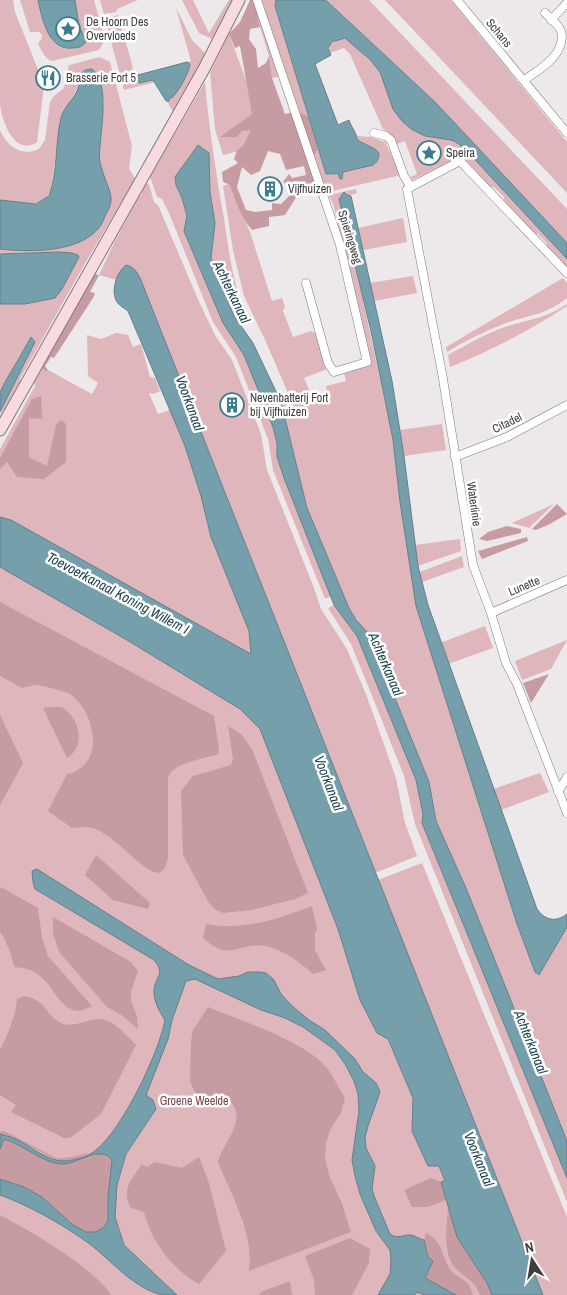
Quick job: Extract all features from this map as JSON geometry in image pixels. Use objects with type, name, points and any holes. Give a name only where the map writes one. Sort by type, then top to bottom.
[{"type":"street","points":[[0,430],[205,67],[239,0]]},
{"type":"street","name":"Spieringweg","points":[[257,0],[340,246],[366,362],[334,372],[328,363],[306,283]]},
{"type":"street","name":"Schans","points":[[457,0],[567,133]]},
{"type":"street","points":[[551,20],[567,3]]},
{"type":"street","points":[[524,80],[547,65],[556,56],[562,44],[560,30],[545,13]]},
{"type":"street","name":"Waterlinie","points":[[374,133],[386,136],[391,140],[404,176],[411,187],[407,189],[442,373],[469,551],[506,663],[517,684],[567,813]]},
{"type":"street","points":[[411,187],[460,161],[567,273]]},
{"type":"street","name":"Citadel","points":[[455,457],[507,436],[567,405]]},
{"type":"street","name":"Lunette","points":[[491,613],[567,580]]},
{"type":"street","points":[[558,792],[567,777]]},
{"type":"green space","points":[[0,0],[13,0],[15,12],[39,72],[51,72],[55,81],[44,86],[37,142],[29,145],[22,145],[11,135],[1,111]]},
{"type":"green space","points":[[20,0],[38,0],[52,40],[62,48],[69,49],[82,47],[86,41],[79,26],[75,0],[94,0],[105,40],[99,50],[52,61],[49,60],[38,43],[42,35],[39,32],[30,32]]},
{"type":"green space","points":[[100,0],[138,0],[117,9],[116,12],[104,14]]},
{"type":"green space","points":[[182,0],[193,0],[209,33],[229,0],[237,0],[223,26],[212,39],[199,33]]},
{"type":"green space","points":[[254,0],[276,0],[275,6],[308,116],[297,111],[284,76],[272,78],[269,56]]},
{"type":"green space","points":[[327,0],[369,0],[567,209],[567,243],[436,103]]},
{"type":"green space","points":[[385,0],[451,0],[567,142],[567,193]]},
{"type":"green space","points":[[176,8],[192,40],[207,55],[173,112],[156,82],[124,90],[105,19],[118,15],[133,68],[131,70],[131,77],[134,76],[135,72],[138,72],[139,75],[191,61]]},
{"type":"green space","points":[[229,34],[269,143],[223,155],[215,129],[210,73]]},
{"type":"green space","points":[[342,38],[348,39],[380,72],[388,90],[411,129],[456,141],[567,259],[567,268],[547,247],[547,243],[538,234],[535,234],[504,200],[504,197],[494,187],[490,187],[462,156],[412,180],[411,177],[417,174],[405,141],[397,144],[393,137],[383,129],[350,54],[344,48],[330,53],[329,45]]},
{"type":"green space","points":[[100,57],[110,62],[132,146],[129,168],[135,179],[20,379],[21,382],[0,421],[8,392],[35,342],[31,337],[0,393],[0,304],[25,304],[55,298],[79,257],[72,253],[0,254],[0,249],[63,247],[97,231],[105,217],[99,154],[104,103],[96,72],[79,77],[74,94],[63,114],[51,190],[42,201],[22,204],[0,200],[0,130],[11,146],[16,149],[27,152],[39,149],[45,140],[50,102],[64,88],[69,65]]},
{"type":"green space","points":[[205,82],[213,150],[230,256],[238,293],[247,317],[241,327],[234,316],[211,258],[215,223],[210,192],[209,153],[198,145],[175,177],[187,216],[184,231],[223,323],[244,355],[273,427],[277,443],[277,457],[284,478],[331,596],[325,599],[273,470],[268,439],[236,357],[213,322],[169,213],[162,199],[157,197],[150,177]]},
{"type":"green space","points":[[357,136],[371,137],[385,142],[401,175],[324,193],[313,157],[318,149],[326,174],[343,176],[343,172],[376,164],[375,149],[356,140]]},
{"type":"green space","points":[[146,182],[149,184],[154,202],[158,205],[200,304],[215,335],[232,360],[261,434],[267,470],[321,609],[347,649],[367,697],[396,778],[405,823],[417,856],[375,873],[221,481],[130,266],[126,265],[122,268],[117,280],[99,275],[116,239],[140,195],[142,196],[141,192]]},
{"type":"green space","points":[[233,183],[236,199],[250,232],[272,301],[282,298],[285,307],[283,311],[293,337],[311,331],[315,333],[327,369],[304,378],[314,401],[328,396],[326,386],[346,381],[344,373],[369,366],[347,264],[337,229],[339,229],[333,203],[328,195],[356,189],[357,193],[347,196],[345,192],[353,253],[393,440],[400,502],[416,606],[517,924],[535,972],[538,975],[567,927],[567,1141],[466,888],[436,821],[429,782],[369,634],[356,620],[349,608],[307,508],[281,402],[294,407],[244,296],[233,250],[223,186]]},
{"type":"green space","points":[[403,218],[407,242],[363,250],[358,228]]},
{"type":"green space","points":[[413,276],[417,293],[374,301],[370,283]]},
{"type":"green space","points":[[563,278],[567,283],[567,298],[559,304],[543,312],[496,327],[447,352],[446,347]]},
{"type":"green space","points":[[567,304],[567,306],[525,332],[450,367],[448,355],[490,333],[544,316]]},
{"type":"green space","name":"Groene Weelde","points":[[116,333],[128,335],[133,347],[141,344],[150,377],[155,378],[160,391],[154,394],[149,393],[158,414],[170,410],[185,446],[201,496],[211,537],[249,631],[251,655],[240,649],[387,1038],[415,1102],[439,1166],[497,1295],[0,1295],[0,449],[35,386],[33,381],[41,367],[46,372],[48,370],[92,394],[98,383],[88,376],[87,335],[101,339]]},
{"type":"green space","points":[[442,424],[446,450],[404,456],[400,430]]},
{"type":"green space","points":[[554,504],[529,528],[512,523]]},
{"type":"green space","points":[[460,539],[461,551],[418,566],[415,545]]},
{"type":"green space","points":[[462,556],[464,567],[422,582],[420,572]]},
{"type":"green space","points":[[334,605],[357,636],[416,780],[423,814],[422,823],[567,1178],[567,1202],[415,824],[404,776],[377,708],[351,644],[328,608]]},
{"type":"green space","points":[[485,626],[493,648],[448,664],[440,643]]},
{"type":"green space","points":[[567,640],[551,669],[522,680],[515,661]]},
{"type":"green space","points":[[540,773],[549,792],[501,810],[493,789]]},
{"type":"green space","points":[[422,863],[567,1217],[567,1295],[543,1295],[378,880]]},
{"type":"shaded area","points":[[250,0],[254,0],[260,27],[250,29],[249,39],[256,49],[258,68],[266,63],[269,56],[272,78],[285,114],[297,111],[308,116],[318,149],[313,157],[323,187],[297,193],[285,215],[269,217],[269,226],[252,230],[241,214],[230,185],[223,182],[222,172],[238,163],[234,159],[237,150],[243,146],[251,130],[242,131],[237,137],[220,137],[252,114],[240,46],[235,48],[229,34],[240,22]],"holes":[[[268,151],[280,154],[286,170],[304,166],[306,175],[292,178],[289,174],[283,182],[290,186],[290,195],[281,204],[272,203],[272,210],[255,212],[246,210],[237,187],[242,167],[251,175],[260,171]]]},
{"type":"shaded area","points":[[94,274],[99,275],[90,292],[95,293],[93,298],[54,358],[51,357],[45,366],[48,370],[46,372],[41,367]]},
{"type":"shaded area","points":[[41,396],[42,419],[29,418],[29,457],[47,466],[56,425],[61,420],[66,424],[66,462],[44,479],[17,477],[7,462],[0,469],[0,458],[32,399]]},
{"type":"shaded area","points":[[557,504],[567,514],[536,530],[532,529]]},
{"type":"shaded area","points":[[507,526],[521,529],[521,533],[487,541],[479,539],[488,532]]},
{"type":"shaded area","points":[[527,537],[528,541],[482,559],[478,551]]},
{"type":"shaded area","points":[[0,602],[214,716],[218,754],[184,764],[172,771],[169,776],[168,858],[165,868],[159,873],[144,866],[98,830],[86,827],[72,828],[48,811],[67,774],[79,769],[88,761],[92,750],[93,738],[91,725],[79,702],[70,694],[37,685],[22,688],[0,676]]},
{"type":"shaded area","points":[[549,674],[531,703],[523,683]]},
{"type":"shaded area","points":[[62,707],[73,718],[76,725],[79,739],[73,753],[67,758],[43,708]]},
{"type":"shaded area","points":[[0,715],[23,763],[0,805]]},
{"type":"shaded area","points":[[228,726],[241,734],[252,749],[308,893],[295,899],[251,910],[223,913],[216,910],[209,903],[183,855],[181,791],[193,776],[231,765],[233,759]]},
{"type":"shaded area","points":[[96,855],[150,903],[148,909],[113,900],[85,875]]},
{"type":"shaded area","points":[[1,887],[38,908],[42,937],[48,956],[92,1006],[82,1010],[74,1010],[68,1007],[37,974],[28,969],[14,967],[11,954],[0,932]]},
{"type":"shaded area","points":[[312,906],[317,929],[315,933],[315,950],[326,970],[313,974],[303,965],[278,950],[265,946],[234,950],[220,949],[203,938],[206,924],[220,926],[247,925],[287,915]]},
{"type":"shaded area","points":[[53,917],[131,962],[138,971],[131,992],[131,1000],[137,1017],[138,1029],[123,1016],[107,1007],[59,952],[53,933]]},
{"type":"shaded area","points":[[25,996],[38,1001],[54,1019],[64,1024],[69,1025],[96,1019],[106,1020],[120,1029],[136,1045],[101,1114],[70,1138],[64,1138],[11,1112],[16,1105],[0,1095],[0,1050],[15,1013],[17,999]]},
{"type":"shaded area","points":[[208,1007],[254,1025],[304,1049],[327,1068],[345,1098],[341,1113],[330,1130],[326,1143],[325,1158],[330,1178],[341,1201],[351,1232],[249,1271],[250,1257],[245,1229],[241,1215],[218,1162],[236,1122],[234,1106],[228,1099],[196,1095],[190,1081],[193,1030]]},
{"type":"shaded area","points":[[4,1131],[56,1158],[90,1153],[76,1159],[56,1160],[16,1139],[0,1134],[0,1132]]},
{"type":"shaded area","points":[[3,1139],[47,1161],[55,1163],[72,1163],[101,1154],[99,1153],[107,1155],[112,1160],[108,1197],[108,1221],[103,1228],[95,1232],[86,1232],[73,1225],[24,1187],[0,1179],[0,1149]]},
{"type":"shaded area","points":[[199,1157],[209,1183],[226,1251],[199,1284],[180,1270],[157,1244],[144,1212],[131,1208],[127,1189],[142,1164],[147,1167],[155,1162],[182,1168]]},
{"type":"shaded area","points":[[431,1178],[441,1182],[446,1200],[427,1207],[412,1207],[404,1190]]},
{"type":"shaded area","points":[[448,1207],[457,1237],[487,1283],[492,1295],[480,1295],[473,1283],[456,1269],[452,1263],[446,1239]]},
{"type":"shaded area","points":[[0,1215],[60,1250],[91,1273],[111,1295],[0,1295]]},
{"type":"shaded area","points":[[426,1233],[436,1240],[450,1269],[469,1285],[473,1295],[456,1295],[425,1278],[428,1257],[424,1240]]},
{"type":"shaded area","points":[[350,1238],[370,1249],[369,1263],[352,1295],[315,1295],[314,1280],[305,1256]]},
{"type":"shaded area","points":[[290,1281],[292,1295],[259,1295],[261,1292]]},
{"type":"water","points":[[38,0],[75,0],[79,26],[86,41],[84,45],[77,48],[65,48],[52,40],[45,25]]},
{"type":"water","points":[[276,0],[326,0],[436,103],[567,243],[567,259],[465,149],[451,140],[425,136],[411,129],[401,120],[393,109],[380,72],[369,59],[345,38],[332,42],[328,48],[331,55],[315,64],[338,125],[349,120],[357,140],[375,149],[379,155],[377,162],[373,165],[343,172],[342,179],[340,179],[338,174],[326,174],[275,6]]},
{"type":"water","points":[[187,62],[190,64],[186,77],[169,101],[166,101],[153,80],[139,83],[138,75]]},
{"type":"water","points":[[92,69],[98,76],[103,95],[100,158],[111,198],[110,206],[100,227],[86,239],[75,244],[50,250],[24,251],[0,249],[0,200],[36,204],[49,196],[54,177],[61,118],[77,91],[80,76],[84,71]]},
{"type":"water","points":[[198,145],[209,153],[210,192],[215,223],[211,258],[215,270],[234,316],[253,343],[281,402],[307,508],[349,608],[356,620],[369,634],[429,782],[436,821],[466,888],[567,1141],[567,1178],[422,823],[423,814],[416,780],[357,636],[334,605],[284,478],[277,457],[277,443],[273,427],[244,355],[223,323],[184,231],[187,216],[175,177]]},
{"type":"water","points":[[344,192],[351,196],[392,381],[418,566],[428,605],[537,909],[543,916],[550,919],[558,919],[567,914],[567,927],[539,975],[535,972],[517,924],[416,606],[400,502],[393,440],[371,331],[339,199]]},
{"type":"water","points":[[72,253],[79,257],[55,298],[25,304],[0,304],[0,254]]},
{"type":"water","points":[[126,265],[137,272],[143,285],[543,1295],[492,1295],[487,1283],[457,1237],[441,1182],[445,1181],[439,1166],[428,1166],[412,1131],[413,1098],[388,1039],[377,1033],[360,1000],[338,929],[260,729],[240,709],[127,640],[0,567],[0,517],[11,520],[251,654],[249,631],[211,537],[201,496],[185,446],[128,311],[116,300],[114,291],[116,281]]},
{"type":"water","points":[[31,337],[35,342],[0,412],[0,393]]},
{"type":"water","points":[[37,869],[189,965],[218,979],[239,976],[248,972],[266,973],[274,980],[281,994],[291,1005],[325,1030],[355,1059],[363,1072],[376,1083],[380,1092],[365,1137],[366,1148],[375,1166],[372,1188],[374,1196],[390,1234],[398,1237],[411,1235],[424,1240],[428,1257],[433,1261],[425,1278],[456,1295],[424,1295],[417,1292],[415,1295],[378,1295],[390,1274],[390,1250],[376,1231],[360,1194],[355,1176],[352,1160],[359,1111],[358,1094],[354,1081],[335,1050],[303,1027],[285,1018],[261,1010],[195,979],[186,981],[172,1020],[168,1039],[146,1095],[153,1100],[156,1109],[126,1154],[117,1185],[115,1217],[124,1245],[177,1295],[158,1294],[147,1290],[74,1233],[33,1209],[0,1195],[0,1179],[24,1187],[42,1197],[73,1225],[86,1232],[95,1232],[103,1228],[108,1221],[108,1197],[112,1160],[102,1154],[95,1154],[67,1163],[54,1163],[4,1139],[0,1149],[0,1134],[16,1139],[51,1159],[67,1161],[84,1157],[95,1151],[106,1141],[138,1090],[155,1051],[165,1020],[155,998],[154,990],[160,972],[154,960],[35,889],[32,871]]},
{"type":"place","name":"De Hoorn Des Overvloeds","points":[[68,29]]},
{"type":"place","name":"Brasserie Fort 5","points":[[48,78]]},
{"type":"place","name":"Speira","points":[[429,153]]},
{"type":"place","name":"Vijfhuizen","points":[[270,189]]},
{"type":"place","name":"Nevenbatterij Fort bij Vijfhuizen","points":[[232,405]]},
{"type":"water label","name":"Achterkanaal","points":[[232,292]]},
{"type":"water label","name":"Voorkanaal","points":[[190,403]]},
{"type":"water label","name":"Toevoerkanaal Koning Willem I","points":[[118,593]]},
{"type":"water label","name":"Achterkanaal","points":[[386,664]]},
{"type":"water label","name":"Voorkanaal","points":[[329,783]]},
{"type":"water label","name":"Achterkanaal","points":[[531,1042]]},
{"type":"water label","name":"Voorkanaal","points":[[479,1159]]}]
